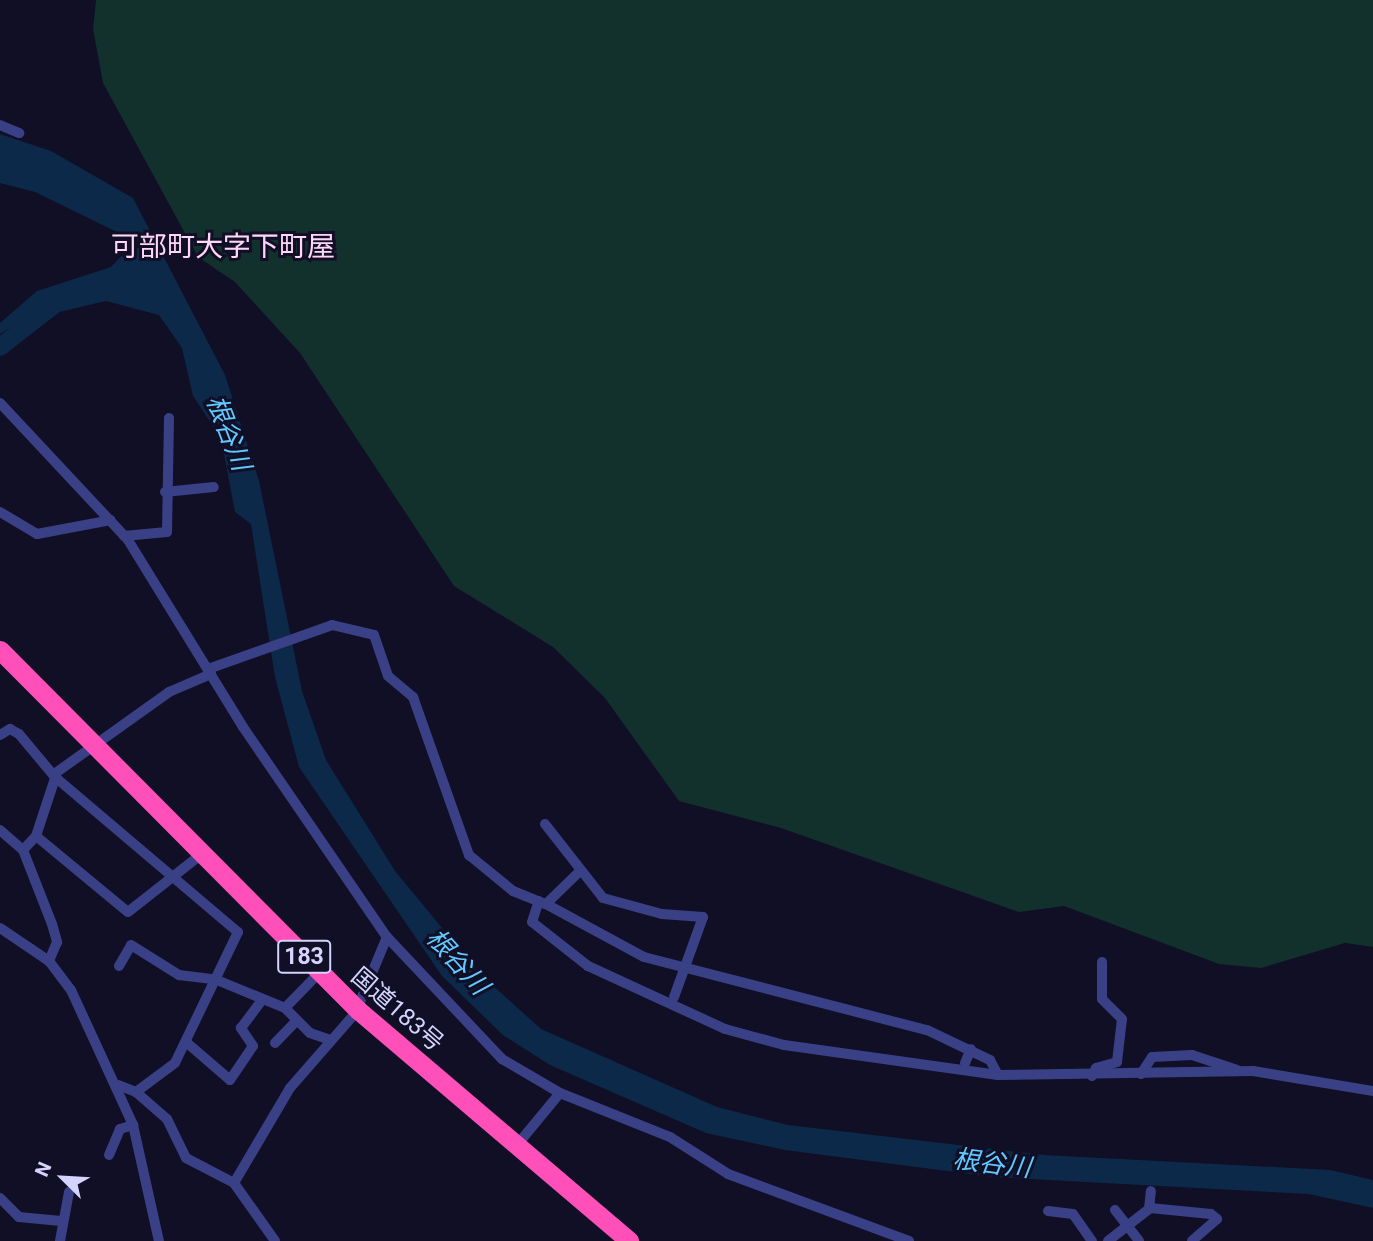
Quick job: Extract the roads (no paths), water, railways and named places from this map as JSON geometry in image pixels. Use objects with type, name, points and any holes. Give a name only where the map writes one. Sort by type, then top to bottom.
[{"type":"highway","name":"国道183号","points":[[0,650],[357,1009],[517,1145],[610,1234],[629,1241]]},
{"type":"street","points":[[0,125],[19,133]]},
{"type":"street","points":[[0,403],[124,536],[210,672],[387,937],[502,1059],[560,1093],[670,1137],[728,1174],[909,1241]]},
{"type":"street","points":[[124,536],[167,532],[165,492],[169,418]]},
{"type":"street","points":[[165,492],[214,486]]},
{"type":"street","points":[[0,512],[37,534],[111,520]]},
{"type":"street","points":[[23,850],[36,836],[55,777],[92,743],[169,692],[239,658],[332,625],[374,635],[388,676],[413,697],[469,855],[513,891],[542,902],[644,957],[927,1030],[990,1060],[998,1075]]},
{"type":"street","points":[[0,735],[10,730],[19,734],[55,777],[238,932],[174,1063],[136,1092]]},
{"type":"street","points":[[545,824],[579,872],[614,902],[703,917],[688,967],[674,997]]},
{"type":"street","points":[[0,830],[23,850],[57,942],[49,961]]},
{"type":"street","points":[[36,836],[128,912],[203,853]]},
{"type":"street","points":[[579,872],[542,902],[532,922],[588,966],[725,1028],[784,1045],[998,1075],[1092,1076],[1238,1071],[1286,1073],[1373,1091]]},
{"type":"street","points":[[0,928],[49,961],[71,990],[118,1085],[133,1125],[159,1241]]},
{"type":"street","points":[[234,1183],[290,1088],[357,1009],[387,937]]},
{"type":"street","points":[[119,966],[131,945],[179,975],[217,979],[261,1001],[285,1008],[296,1021],[330,1040]]},
{"type":"street","points":[[1092,1076],[1096,1068],[1117,1062],[1122,1019],[1102,999],[1101,962]]},
{"type":"street","points":[[285,1008],[319,973]]},
{"type":"street","points":[[186,1042],[230,1080],[253,1046],[241,1028],[261,1001]]},
{"type":"street","points":[[275,1043],[296,1021]]},
{"type":"street","points":[[965,1063],[971,1049]]},
{"type":"street","points":[[1141,1074],[1152,1056],[1192,1055],[1238,1071]]},
{"type":"street","points":[[118,1085],[136,1092],[167,1119],[186,1158],[234,1183],[275,1241]]},
{"type":"street","points":[[517,1145],[560,1093]]},
{"type":"street","points":[[109,1155],[120,1129],[133,1125]]},
{"type":"street","points":[[1150,1208],[1151,1191]]},
{"type":"street","points":[[60,1241],[61,1221],[69,1192]]},
{"type":"street","points":[[0,1198],[19,1217],[61,1221]]},
{"type":"street","points":[[1108,1241],[1150,1208],[1212,1214],[1217,1219],[1192,1241]]},
{"type":"street","points":[[1115,1210],[1139,1241]]},
{"type":"street","points":[[1048,1211],[1073,1213],[1092,1241]]},
{"type":"water","name":"根谷川","points":[[0,134],[51,151],[133,198],[225,375],[259,481],[302,691],[326,760],[395,871],[480,974],[541,1029],[717,1107],[788,1125],[1044,1155],[1330,1170],[1373,1180],[1373,1208],[1309,1194],[994,1177],[785,1150],[706,1133],[550,1065],[503,1035],[442,976],[299,767],[275,677],[251,524],[235,512],[221,438],[193,396],[182,348],[159,315],[106,301],[21,321],[0,334],[0,323],[37,291],[111,267],[126,251],[121,234],[35,192],[0,183]]},
{"type":"waterway","points":[[0,347],[54,305]]},
{"type":"district","name":"可部町大字下町屋","points":[[223,247]]}]
